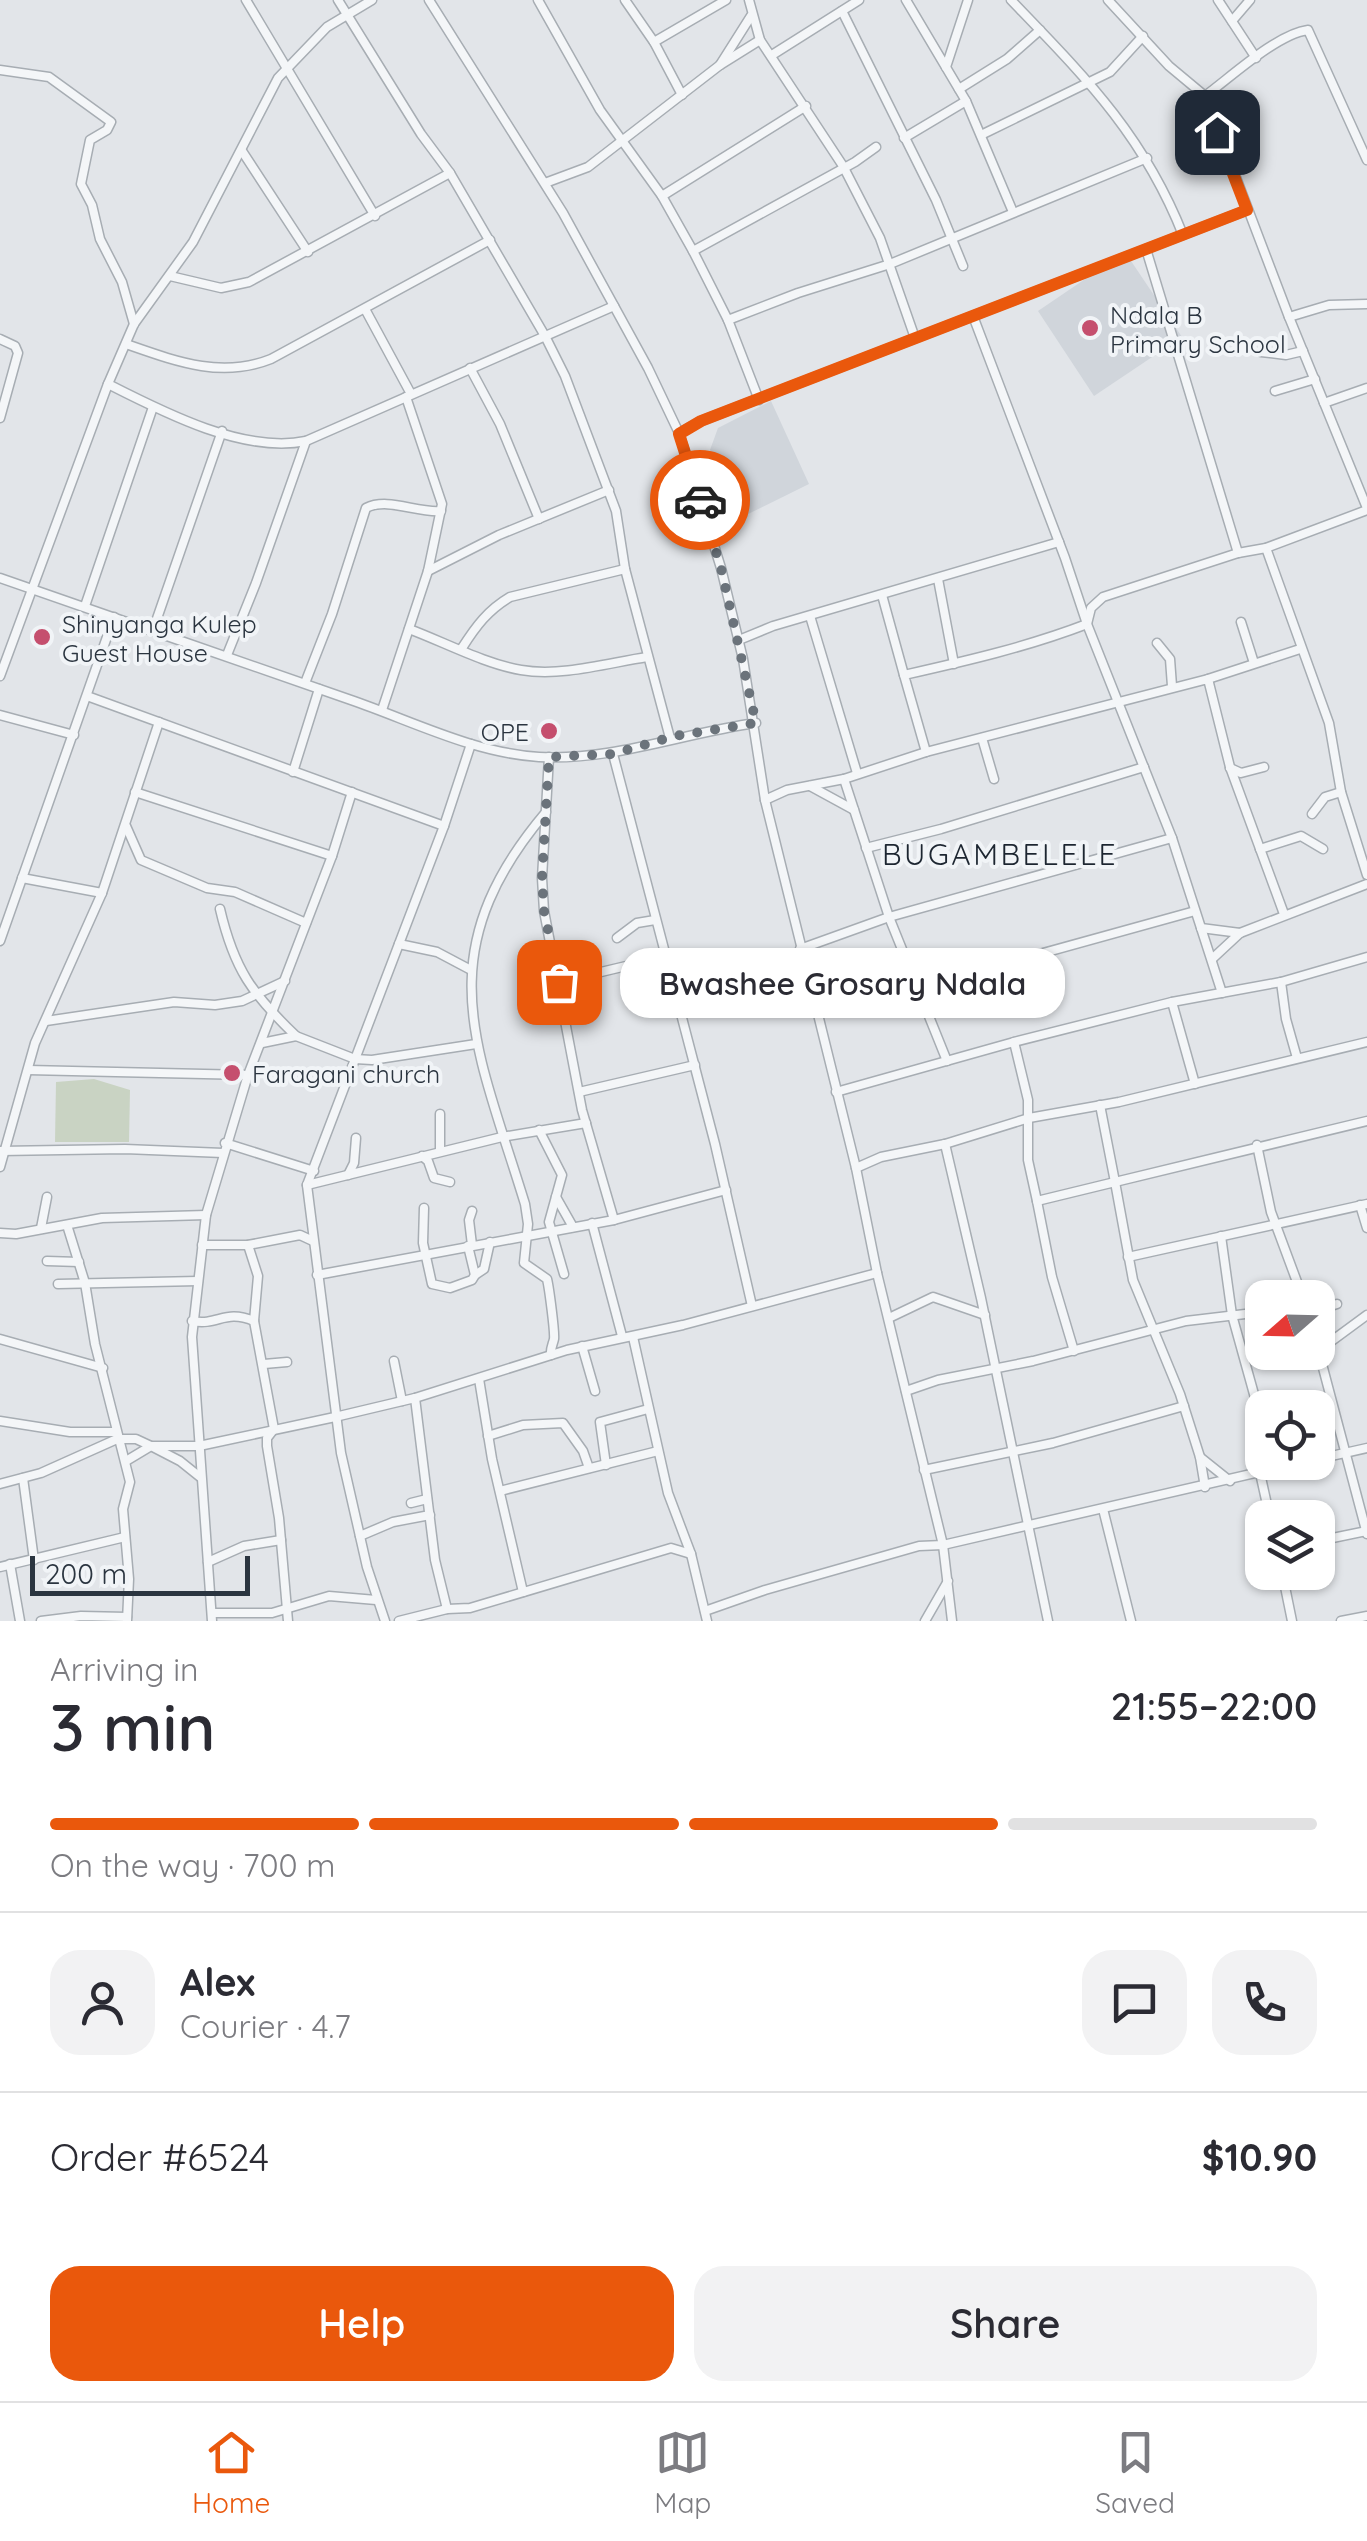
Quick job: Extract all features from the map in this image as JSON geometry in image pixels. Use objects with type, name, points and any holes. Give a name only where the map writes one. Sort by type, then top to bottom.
[{"type":"street","points":[[246,0],[375,216]]},
{"type":"street","points":[[338,0],[421,134],[450,173],[565,376],[610,490],[625,570],[670,738]]},
{"type":"street","points":[[0,676],[134,324],[193,242],[287,66],[327,28],[372,0]]},
{"type":"street","points":[[429,0],[544,184],[614,306],[679,434],[721,568],[738,640],[756,723],[765,800],[856,1168],[942,1545],[952,1621]]},
{"type":"street","points":[[538,0],[600,110],[662,196],[693,251],[728,320],[759,400]]},
{"type":"street","points":[[625,0],[654,42],[682,95]]},
{"type":"street","points":[[654,42],[726,0]]},
{"type":"street","points":[[748,0],[760,40],[843,166],[880,238],[916,338]]},
{"type":"street","points":[[772,55],[859,0]]},
{"type":"street","points":[[906,0],[966,100],[1013,212]]},
{"type":"street","points":[[946,67],[968,0]]},
{"type":"street","points":[[1011,0],[1090,82],[1147,158],[1166,190],[1184,235]]},
{"type":"street","points":[[1081,600],[1097,601],[1238,553],[1266,548],[1367,509],[1205,96],[1170,66],[1108,0]]},
{"type":"street","points":[[1218,0],[1256,58]]},
{"type":"street","points":[[1232,21],[1250,0]]},
{"type":"street","points":[[842,11],[954,238],[962,266]]},
{"type":"street","points":[[720,64],[751,16]]},
{"type":"street","points":[[959,88],[1007,59],[1040,30]]},
{"type":"street","points":[[1205,96],[1256,58],[1297,32],[1308,30],[1367,160]]},
{"type":"street","points":[[981,135],[1119,65],[1143,36]]},
{"type":"street","points":[[544,184],[584,170],[720,64],[760,40]]},
{"type":"street","points":[[0,70],[49,77],[110,122],[90,142],[81,182],[92,204],[100,239],[122,282],[134,324]]},
{"type":"street","points":[[904,138],[966,100]]},
{"type":"street","points":[[662,196],[806,106]]},
{"type":"street","points":[[693,251],[876,147]]},
{"type":"street","points":[[242,151],[308,252]]},
{"type":"street","points":[[728,320],[890,264],[1147,158]]},
{"type":"street","points":[[170,276],[232,288],[250,282],[450,173]]},
{"type":"street","points":[[679,434],[701,421],[1247,210]]},
{"type":"street","points":[[126,344],[201,367],[249,368],[490,240]]},
{"type":"street","points":[[1146,249],[1238,553]]},
{"type":"street","points":[[1289,318],[1328,305],[1367,304]]},
{"type":"street","points":[[280,446],[306,441],[614,306]]},
{"type":"street","points":[[364,309],[409,395],[442,497],[428,571],[382,710]]},
{"type":"street","points":[[973,316],[1087,624],[1172,838],[1222,993]]},
{"type":"street","points":[[0,338],[16,346],[18,353],[0,418]]},
{"type":"street","points":[[1261,352],[1286,355],[1303,350]]},
{"type":"street","points":[[470,368],[500,424],[539,519]]},
{"type":"street","points":[[1276,390],[1315,378]]},
{"type":"street","points":[[108,384],[153,407],[222,432],[280,446],[294,452],[300,462]]},
{"type":"street","points":[[1324,403],[1367,388]]},
{"type":"street","points":[[84,606],[153,407]]},
{"type":"street","points":[[153,630],[222,432]]},
{"type":"street","points":[[227,655],[306,441]]},
{"type":"street","points":[[428,571],[489,539],[610,490]]},
{"type":"street","points":[[305,683],[366,508],[390,504],[441,511]]},
{"type":"street","points":[[738,640],[1059,542]]},
{"type":"street","points":[[1266,548],[1328,723],[1341,792],[1367,875]]},
{"type":"street","points":[[462,648],[477,624],[494,606],[510,597],[625,570]]},
{"type":"street","points":[[0,578],[471,744],[549,757],[613,754],[670,738],[756,723]]},
{"type":"street","points":[[938,579],[954,664]]},
{"type":"street","points":[[882,595],[926,752]]},
{"type":"street","points":[[1087,624],[1097,601]]},
{"type":"street","points":[[810,616],[856,774]]},
{"type":"street","points":[[0,941],[114,617]]},
{"type":"street","points":[[1241,622],[1254,663]]},
{"type":"street","points":[[904,675],[1032,644],[1087,624]]},
{"type":"street","points":[[409,629],[526,671],[648,657]]},
{"type":"street","points":[[1157,644],[1170,659],[1172,686]]},
{"type":"street","points":[[765,800],[787,790],[844,779],[926,752],[1208,679],[1300,649]]},
{"type":"street","points":[[1208,679],[1230,768],[1284,914]]},
{"type":"street","points":[[292,772],[319,688]]},
{"type":"street","points":[[87,696],[444,826]]},
{"type":"street","points":[[0,715],[74,735]]},
{"type":"street","points":[[0,1168],[28,1070],[102,893],[159,722]]},
{"type":"street","points":[[982,738],[994,780]]},
{"type":"street","points":[[385,1621],[360,1536],[335,1417],[307,1185],[444,826],[471,744]]},
{"type":"street","points":[[613,754],[726,1190],[752,1306]]},
{"type":"street","points":[[549,757],[544,911],[586,1124],[614,1220]]},
{"type":"street","points":[[866,848],[1144,767]]},
{"type":"street","points":[[1230,768],[1244,773],[1264,768]]},
{"type":"street","points":[[844,779],[889,917],[947,1061]]},
{"type":"street","points":[[810,786],[854,810]]},
{"type":"street","points":[[136,792],[332,856]]},
{"type":"street","points":[[352,792],[224,1148],[206,1214],[192,1321],[212,1617],[287,1610],[328,1596],[376,1600]]},
{"type":"street","points":[[1312,814],[1325,797],[1341,792]]},
{"type":"street","points":[[546,812],[514,850],[498,880],[482,921],[471,970],[476,1044],[528,1224],[524,1263],[547,1279],[549,1288],[554,1334],[551,1354]]},
{"type":"street","points":[[125,824],[141,860],[208,888],[235,892],[306,923]]},
{"type":"street","points":[[1260,849],[1301,836],[1323,849]]},
{"type":"street","points":[[800,949],[889,917],[1172,838]]},
{"type":"street","points":[[22,878],[102,893]]},
{"type":"street","points":[[1212,959],[1240,932],[1367,884]]},
{"type":"street","points":[[220,910],[234,958],[257,996],[296,1036],[355,1059],[384,1060],[476,1044]]},
{"type":"street","points":[[917,988],[1194,911]]},
{"type":"street","points":[[618,938],[636,922],[656,920]]},
{"type":"street","points":[[1201,928],[1240,932]]},
{"type":"street","points":[[400,944],[437,952],[471,970]]},
{"type":"street","points":[[559,982],[664,957]]},
{"type":"street","points":[[836,1092],[1014,1042],[1172,1002],[1282,982],[1367,957]]},
{"type":"street","points":[[46,1020],[174,1002],[215,1005],[257,996],[285,981]]},
{"type":"street","points":[[1282,982],[1286,1019],[1297,1058]]},
{"type":"street","points":[[1172,1002],[1195,1084]]},
{"type":"street","points":[[262,1043],[296,1036]]},
{"type":"street","points":[[1014,1042],[1025,1083],[1028,1160],[1052,1278],[1074,1351]]},
{"type":"street","points":[[856,1168],[1029,1118],[1195,1084],[1367,1042]]},
{"type":"street","points":[[580,1092],[694,1065]]},
{"type":"street","points":[[28,1070],[248,1075]]},
{"type":"street","points":[[1100,1105],[1139,1298],[1184,1406],[1205,1487]]},
{"type":"street","points":[[440,1114],[440,1152]]},
{"type":"street","points":[[1036,1201],[1257,1145],[1367,1122]]},
{"type":"street","points":[[307,1185],[502,1137],[586,1124]]},
{"type":"street","points":[[538,1130],[560,1168],[550,1211],[550,1232],[564,1274]]},
{"type":"street","points":[[348,1175],[356,1138]]},
{"type":"street","points":[[945,1144],[985,1315],[1048,1621]]},
{"type":"street","points":[[1257,1145],[1275,1226],[1297,1280]]},
{"type":"street","points":[[2,1152],[224,1148],[314,1172]]},
{"type":"street","points":[[922,1149],[947,1162]]},
{"type":"street","points":[[422,1156],[434,1178],[450,1182]]},
{"type":"street","points":[[317,1276],[614,1220],[726,1190]]},
{"type":"street","points":[[556,1197],[573,1227]]},
{"type":"street","points":[[41,1228],[47,1198]]},
{"type":"street","points":[[1128,1257],[1364,1205],[1367,1228]]},
{"type":"street","points":[[424,1208],[425,1254],[432,1284],[468,1284],[484,1269],[490,1242]]},
{"type":"street","points":[[472,1211],[470,1246],[475,1275]]},
{"type":"street","points":[[0,1233],[138,1215],[206,1214]]},
{"type":"street","points":[[592,1224],[622,1336]]},
{"type":"street","points":[[41,1621],[96,1615],[127,1619],[123,1509],[130,1482],[95,1344],[85,1283],[66,1225]]},
{"type":"street","points":[[202,1244],[248,1245],[300,1235],[313,1241]]},
{"type":"street","points":[[1221,1236],[1232,1315],[1253,1390]]},
{"type":"street","points":[[254,1258],[261,1242]]},
{"type":"street","points":[[248,1245],[254,1258],[259,1295],[254,1321],[274,1429],[267,1438],[267,1446],[288,1621]]},
{"type":"street","points":[[47,1260],[79,1262]]},
{"type":"street","points":[[126,1462],[152,1446],[199,1446],[415,1398],[551,1354],[622,1336],[633,1337],[877,1273]]},
{"type":"street","points":[[58,1284],[198,1282]]},
{"type":"street","points":[[890,1318],[933,1297],[985,1315]]},
{"type":"street","points":[[906,1391],[1196,1319],[1245,1314]]},
{"type":"street","points":[[192,1321],[210,1323],[229,1315],[254,1321]]},
{"type":"street","points":[[1335,1338],[1367,1315]]},
{"type":"street","points":[[633,1337],[668,1493],[691,1554],[706,1616],[826,1572],[919,1546],[942,1545],[1245,1476]]},
{"type":"street","points":[[0,1338],[104,1368]]},
{"type":"street","points":[[582,1346],[595,1391]]},
{"type":"street","points":[[394,1361],[402,1401]]},
{"type":"street","points":[[264,1364],[287,1362]]},
{"type":"street","points":[[1323,1370],[1367,1532],[1335,1538]]},
{"type":"street","points":[[479,1378],[523,1592]]},
{"type":"street","points":[[415,1398],[435,1560],[447,1608]]},
{"type":"street","points":[[924,1470],[1107,1429],[1184,1406]]},
{"type":"street","points":[[606,1464],[600,1422],[648,1408]]},
{"type":"street","points":[[0,1421],[136,1440],[180,1461],[200,1477]]},
{"type":"street","points":[[488,1436],[523,1425],[563,1423],[589,1468]]},
{"type":"street","points":[[0,1484],[24,1478],[116,1436]]},
{"type":"street","points":[[1335,1455],[1367,1448]]},
{"type":"street","points":[[500,1491],[658,1451]]},
{"type":"street","points":[[1200,1457],[1230,1480]]},
{"type":"street","points":[[24,1478],[34,1560]]},
{"type":"street","points":[[411,1503],[427,1499]]},
{"type":"street","points":[[1103,1509],[1131,1621]]},
{"type":"street","points":[[360,1536],[393,1522],[430,1515]]},
{"type":"street","points":[[20,1621],[5,1566],[125,1537]]},
{"type":"street","points":[[208,1562],[244,1546],[280,1540]]},
{"type":"street","points":[[400,1621],[447,1608],[470,1608],[671,1548],[691,1554]]},
{"type":"street","points":[[926,1621],[948,1581]]},
{"type":"street","points":[[1286,1590],[1292,1621]]},
{"type":"street","points":[[1342,1621],[1367,1616]]},
{"type":"shaded area","points":[[1125,252],[1182,337],[1094,396],[1038,311]]},
{"type":"shaded area","points":[[771,401],[809,484],[742,517],[710,450],[718,428]]},
{"type":"green space","points":[[94,1079],[130,1090],[129,1142],[55,1142],[56,1082]]},
{"type":"way so far","points":[[559,982],[544,911],[542,878],[549,757],[613,754],[675,736],[756,723],[721,568],[700,500]]},
{"type":"place","name":"Ndala B Primary School","points":[[1090,328]]},
{"type":"place","name":"Shinyanga Kulep Guest House","points":[[42,637]]},
{"type":"place","name":"OPE","points":[[549,731]]},
{"type":"place","name":"Bwashee Grosary Ndala","points":[[559,982]]},
{"type":"place","name":"Faragani church","points":[[232,1073]]},
{"type":"district","name":"BUGAMBELELE","points":[[1000,854]]},
{"type":"route","points":[[700,500],[679,434],[701,421],[1247,210],[1217,132]]}]
